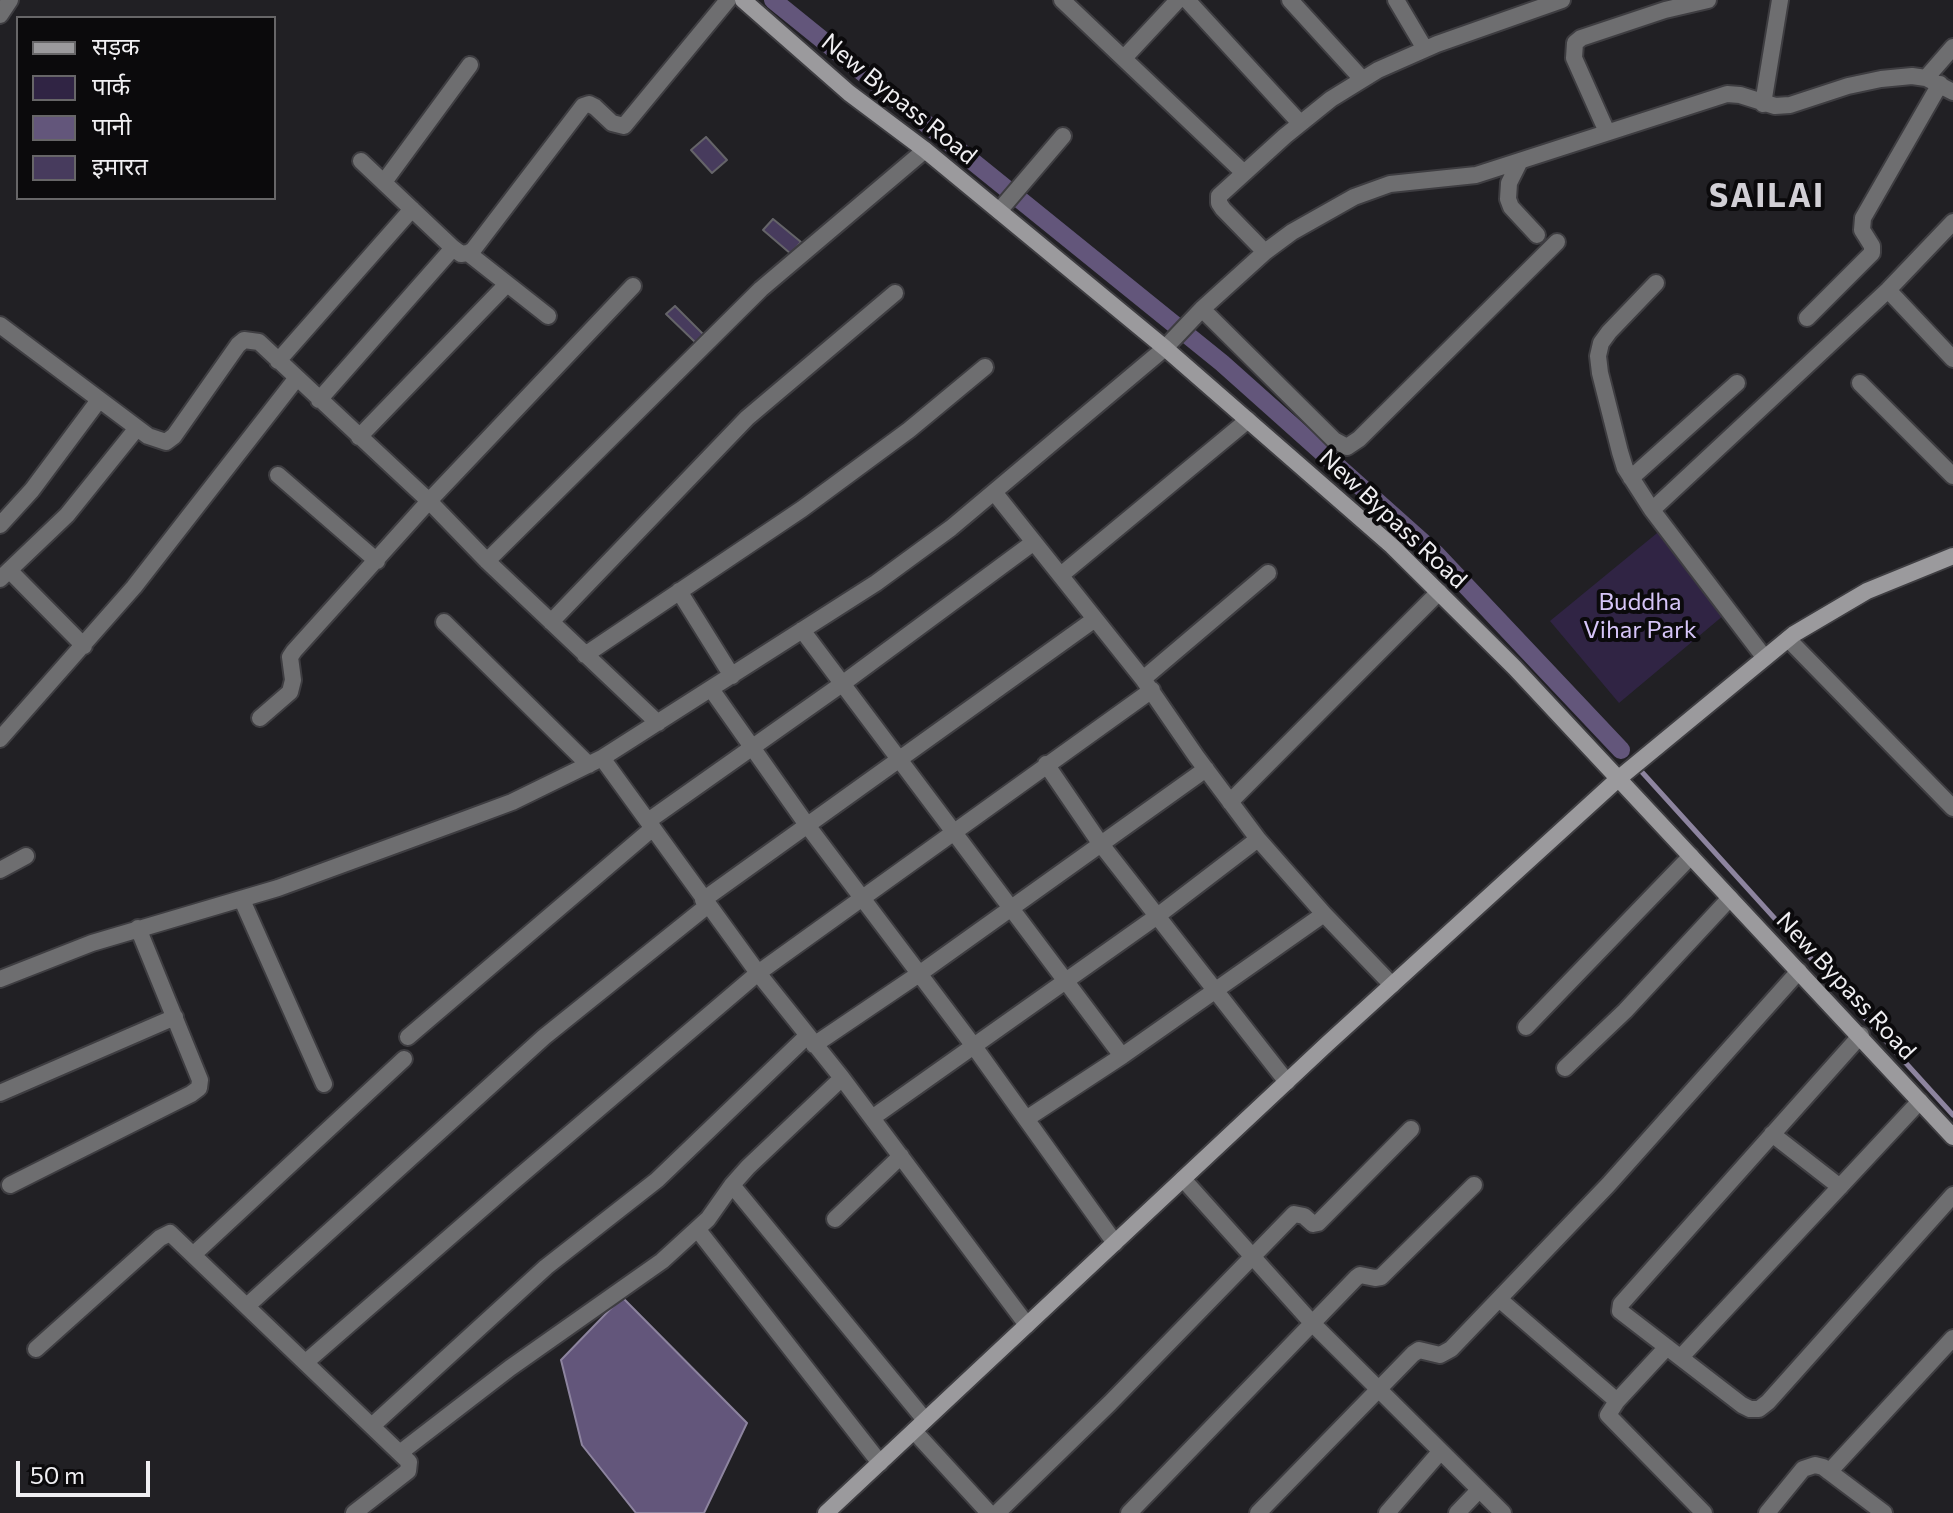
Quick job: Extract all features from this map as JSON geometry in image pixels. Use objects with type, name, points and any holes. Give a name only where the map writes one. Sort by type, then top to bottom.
[{"type":"main road","name":"New Bypass Road","points":[[743,0],[849,93],[1176,336],[1248,420],[1392,546],[1515,668],[1953,1137]]},
{"type":"main road","points":[[826,1513],[1287,1082],[1618,779],[1788,639],[1867,591],[1953,556]]},
{"type":"street","points":[[0,15],[10,0]]},
{"type":"street","points":[[319,400],[461,251],[473,250],[583,106],[589,104],[612,123],[624,126],[728,0]]},
{"type":"street","points":[[1062,0],[1243,172]]},
{"type":"street","points":[[1124,58],[1178,0]]},
{"type":"street","points":[[1187,0],[1300,123]]},
{"type":"street","points":[[1290,0],[1362,79]]},
{"type":"street","points":[[1396,0],[1425,49]]},
{"type":"street","points":[[1265,252],[1219,203],[1219,196],[1300,123],[1362,79],[1425,49],[1562,0]]},
{"type":"street","points":[[1607,132],[1574,58],[1575,43],[1581,38],[1665,10],[1708,0]]},
{"type":"street","points":[[1763,104],[1780,0]]},
{"type":"street","points":[[1807,318],[1872,253],[1872,246],[1862,230],[1863,218],[1939,85],[1953,47]]},
{"type":"street","points":[[384,182],[470,65]]},
{"type":"street","points":[[0,979],[92,943],[242,900],[512,802],[595,761],[876,583],[951,528],[1176,336],[1265,252],[1292,232],[1372,189],[1476,175],[1727,94],[1740,95],[1763,104],[1790,105],[1881,79],[1912,76],[1939,85]]},
{"type":"street","points":[[1002,206],[1063,136]]},
{"type":"street","points":[[487,561],[761,289],[925,150]]},
{"type":"street","points":[[361,161],[461,251],[548,316]]},
{"type":"street","points":[[1520,161],[1509,183],[1508,199],[1511,207],[1537,235]]},
{"type":"street","points":[[278,361],[412,209]]},
{"type":"street","points":[[1652,510],[1888,290],[1952,225]]},
{"type":"street","points":[[1202,309],[1334,440],[1347,447],[1359,439],[1557,242]]},
{"type":"street","points":[[1656,283],[1609,332],[1601,343],[1598,356],[1620,452],[1631,478],[1652,510],[1764,657]]},
{"type":"street","points":[[359,437],[507,284]]},
{"type":"street","points":[[260,718],[290,692],[293,680],[290,657],[294,651],[429,501],[633,286]]},
{"type":"street","points":[[1888,290],[1953,359]]},
{"type":"street","points":[[551,622],[747,418],[895,293]]},
{"type":"street","points":[[0,325],[137,428],[156,440],[166,442],[174,436],[238,345],[244,340],[259,342],[429,501],[487,561],[658,723]]},
{"type":"street","points":[[585,655],[802,509],[909,430],[985,367]]},
{"type":"street","points":[[0,739],[84,646],[152,564],[296,379]]},
{"type":"street","points":[[1631,478],[1737,383]]},
{"type":"street","points":[[1860,383],[1953,476]]},
{"type":"street","points":[[0,525],[32,490],[99,400]]},
{"type":"street","points":[[1061,575],[1248,420]]},
{"type":"street","points":[[84,646],[5,575],[67,515],[137,428]]},
{"type":"street","points":[[278,475],[377,561]]},
{"type":"street","points":[[994,492],[1148,685],[1258,839],[1392,985]]},
{"type":"street","points":[[408,1037],[650,825],[1034,542]]},
{"type":"street","points":[[306,1362],[758,973],[954,834],[1148,685],[1268,573]]},
{"type":"street","points":[[679,591],[732,676]]},
{"type":"street","points":[[1230,802],[1439,592]]},
{"type":"street","points":[[248,1305],[544,1037],[705,903],[807,825],[1095,619]]},
{"type":"street","points":[[444,622],[595,761],[650,825],[705,903],[842,1078],[1027,1325]]},
{"type":"street","points":[[802,630],[1122,1056]]},
{"type":"street","points":[[1788,639],[1953,808]]},
{"type":"street","points":[[711,689],[807,825],[973,1045],[1115,1243]]},
{"type":"street","points":[[1046,764],[1156,917],[1287,1082]]},
{"type":"street","points":[[373,1425],[546,1267],[657,1180],[810,1040],[919,974],[1206,769]]},
{"type":"street","points":[[872,1118],[1156,917],[1258,839]]},
{"type":"street","points":[[0,870],[26,856]]},
{"type":"street","points":[[1526,1027],[1691,856]]},
{"type":"street","points":[[1565,1068],[1625,1011],[1730,898]]},
{"type":"street","points":[[242,900],[324,1084]]},
{"type":"street","points":[[1026,1119],[1122,1056],[1324,914]]},
{"type":"street","points":[[10,1185],[199,1088],[200,1080],[138,928]]},
{"type":"street","points":[[1258,1513],[1419,1350],[1433,1355],[1446,1353],[1608,1185],[1799,971]]},
{"type":"street","points":[[0,1093],[175,1017]]},
{"type":"street","points":[[1861,1035],[1621,1304],[1622,1315],[1742,1405],[1759,1409],[1953,1195]]},
{"type":"street","points":[[194,1254],[404,1059]]},
{"type":"street","points":[[401,1452],[510,1368],[632,1284],[698,1230],[732,1185],[842,1078]]},
{"type":"street","points":[[1704,1513],[1612,1421],[1609,1410],[1674,1352],[1840,1187],[1920,1101]]},
{"type":"street","points":[[997,1513],[1110,1403],[1294,1214],[1304,1216],[1313,1224],[1318,1223],[1411,1129]]},
{"type":"street","points":[[1772,1134],[1840,1187]]},
{"type":"street","points":[[835,1219],[901,1156]]},
{"type":"street","points":[[1183,1179],[1313,1324],[1503,1513]]},
{"type":"street","points":[[732,1185],[989,1513]]},
{"type":"street","points":[[1129,1513],[1360,1275],[1375,1278],[1388,1272],[1474,1185]]},
{"type":"street","points":[[698,1230],[880,1463]]},
{"type":"street","points":[[36,1349],[165,1233],[175,1236],[409,1462],[408,1471],[354,1513]]},
{"type":"street","points":[[1499,1299],[1617,1401]]},
{"type":"street","points":[[1829,1472],[1953,1338]]},
{"type":"street","points":[[1387,1513],[1440,1452]]},
{"type":"street","points":[[1767,1513],[1803,1469],[1815,1465],[1884,1513]]},
{"type":"street","points":[[1457,1513],[1479,1490]]},
{"type":"green space","name":"Buddha Vihar Park","points":[[1662,529],[1730,610],[1619,703],[1550,621]]},
{"type":"water","points":[[622,1297],[747,1423],[704,1513],[636,1513],[582,1445],[561,1360]]},
{"type":"building","points":[[706,137],[727,160],[712,173],[691,150]]},
{"type":"building","points":[[773,219],[801,242],[791,254],[763,230]]},
{"type":"building","points":[[675,306],[704,335],[696,343],[666,314]]},
{"type":"waterway","points":[[773,0],[1222,363],[1436,554],[1621,750]]},
{"type":"waterway","points":[[1641,771],[1953,1115]]},
{"type":"district","name":"SAILAI","points":[[1767,196]]}]
